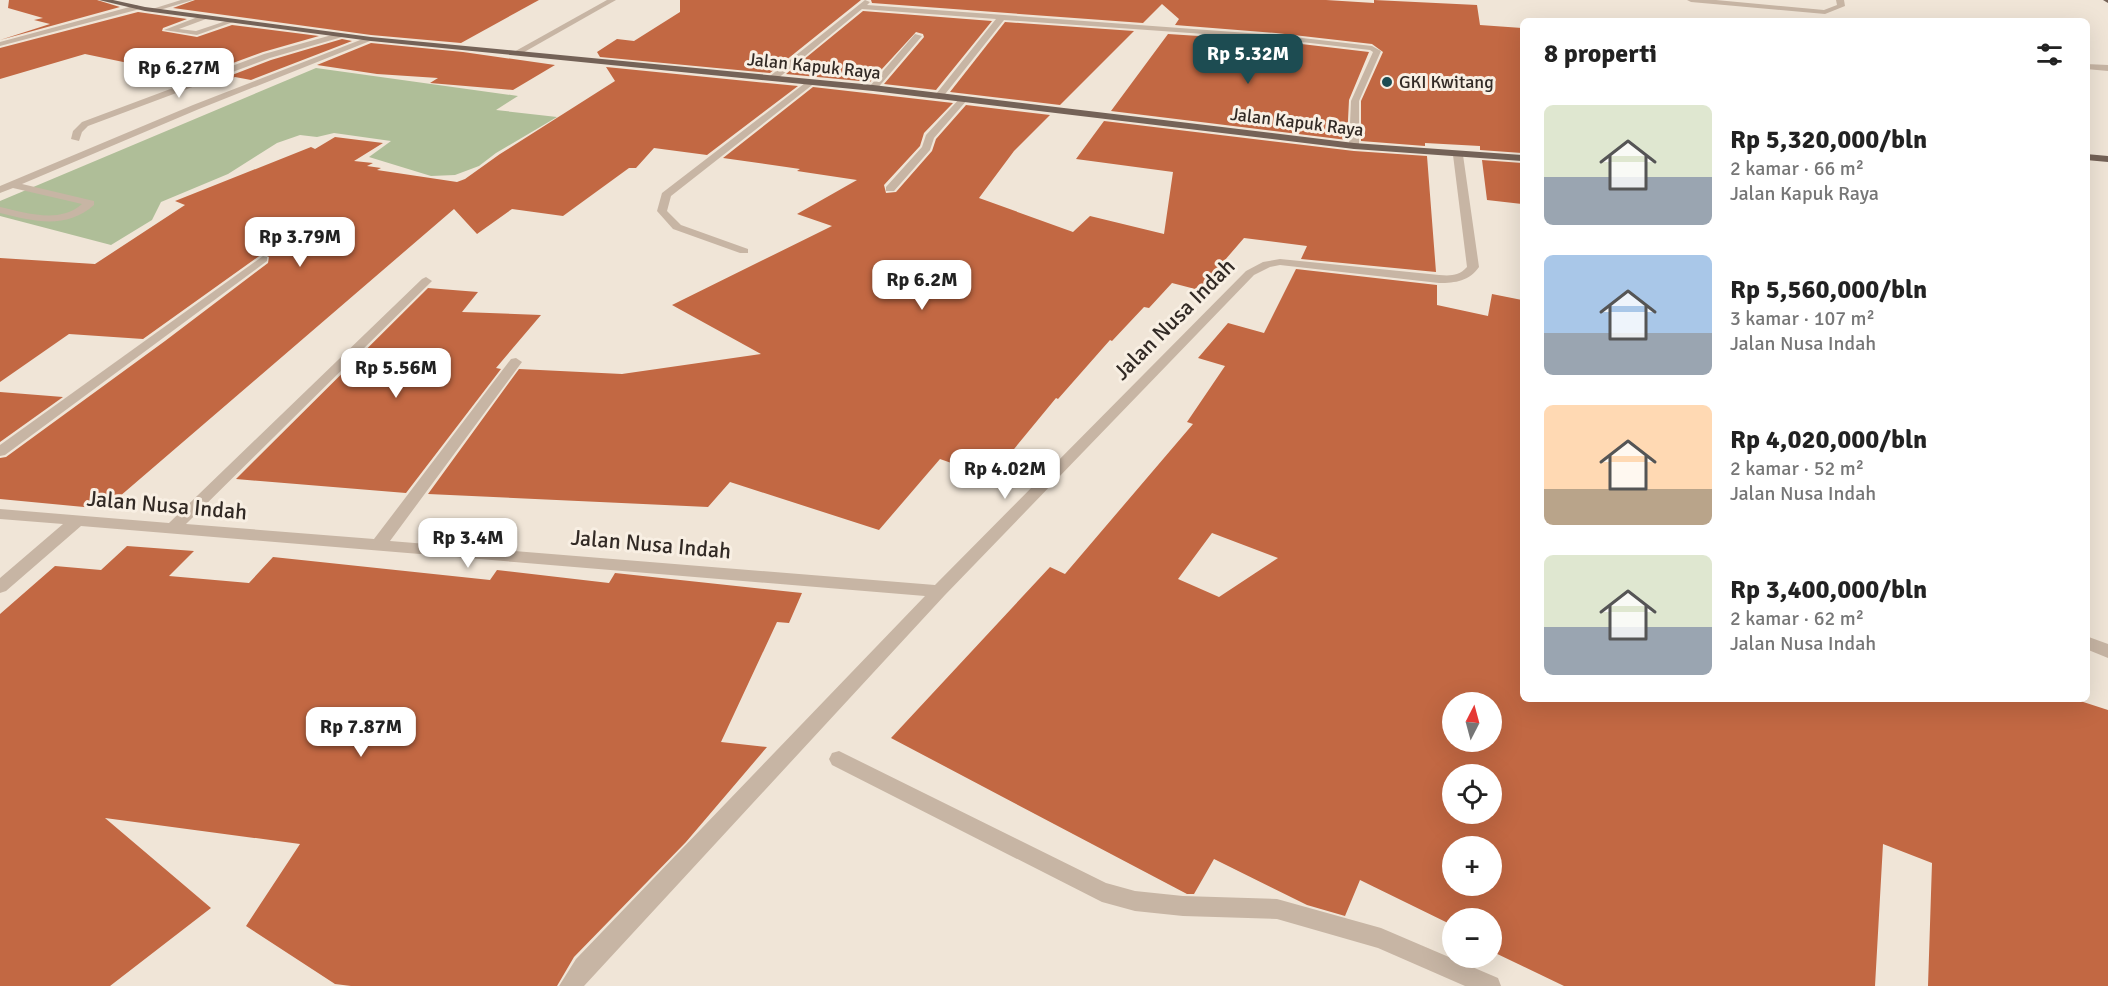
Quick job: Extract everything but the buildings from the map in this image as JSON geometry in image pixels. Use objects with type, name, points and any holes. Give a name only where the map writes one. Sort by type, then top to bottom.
[{"type":"main road","name":"Jalan Kapuk Raya","points":[[103,0],[145,9],[371,39],[873,88],[1354,146],[1520,158]]},
{"type":"main road","points":[[2090,158],[2108,159]]},
{"type":"street","points":[[145,9],[176,0]]},
{"type":"street","points":[[0,44],[189,0]]},
{"type":"street","points":[[516,53],[612,0]]},
{"type":"street","points":[[773,78],[868,0]]},
{"type":"street","points":[[1691,0],[1825,12],[1841,6],[1840,0]]},
{"type":"street","points":[[860,7],[1003,16],[1363,46],[1377,51],[1355,101],[1354,146]]},
{"type":"street","points":[[939,96],[1003,16]]},
{"type":"street","points":[[202,17],[168,30],[197,33],[232,21]]},
{"type":"street","points":[[76,139],[78,131],[85,124],[267,56],[339,35]]},
{"type":"street","points":[[873,88],[918,36]]},
{"type":"street","points":[[0,190],[196,106],[371,39]]},
{"type":"street","points":[[2090,66],[2108,68]]},
{"type":"street","points":[[744,251],[677,226],[662,211],[666,195],[812,82]]},
{"type":"street","points":[[890,189],[927,148],[929,137],[964,99]]},
{"type":"street","name":"Jalan Nusa Indah","points":[[570,986],[584,967],[939,591],[1257,267],[1280,262],[1295,262],[1439,279],[1463,277],[1469,273],[1473,267],[1458,155]]},
{"type":"street","points":[[0,210],[55,220],[86,207],[90,203],[11,185]]},
{"type":"street","points":[[0,452],[263,260]]},
{"type":"street","points":[[172,528],[426,281]]},
{"type":"street","points":[[378,545],[516,362]]},
{"type":"street","name":"Jalan Nusa Indah","points":[[0,514],[939,591]]},
{"type":"street","points":[[0,587],[78,520]]},
{"type":"street","points":[[2090,644],[2108,651]]},
{"type":"street","points":[[839,759],[1102,892],[1135,901],[1183,906],[1277,909],[1381,938],[1490,986]]},
{"type":"green space","points":[[316,68],[518,96],[496,110],[557,117],[496,153],[479,166],[455,175],[431,176],[369,157],[391,141],[334,133],[317,137],[300,135],[277,143],[228,174],[161,202],[152,220],[111,245],[0,216],[0,201]]},
{"type":"place","name":"GKI Kwitang","points":[[1387,82]]}]
